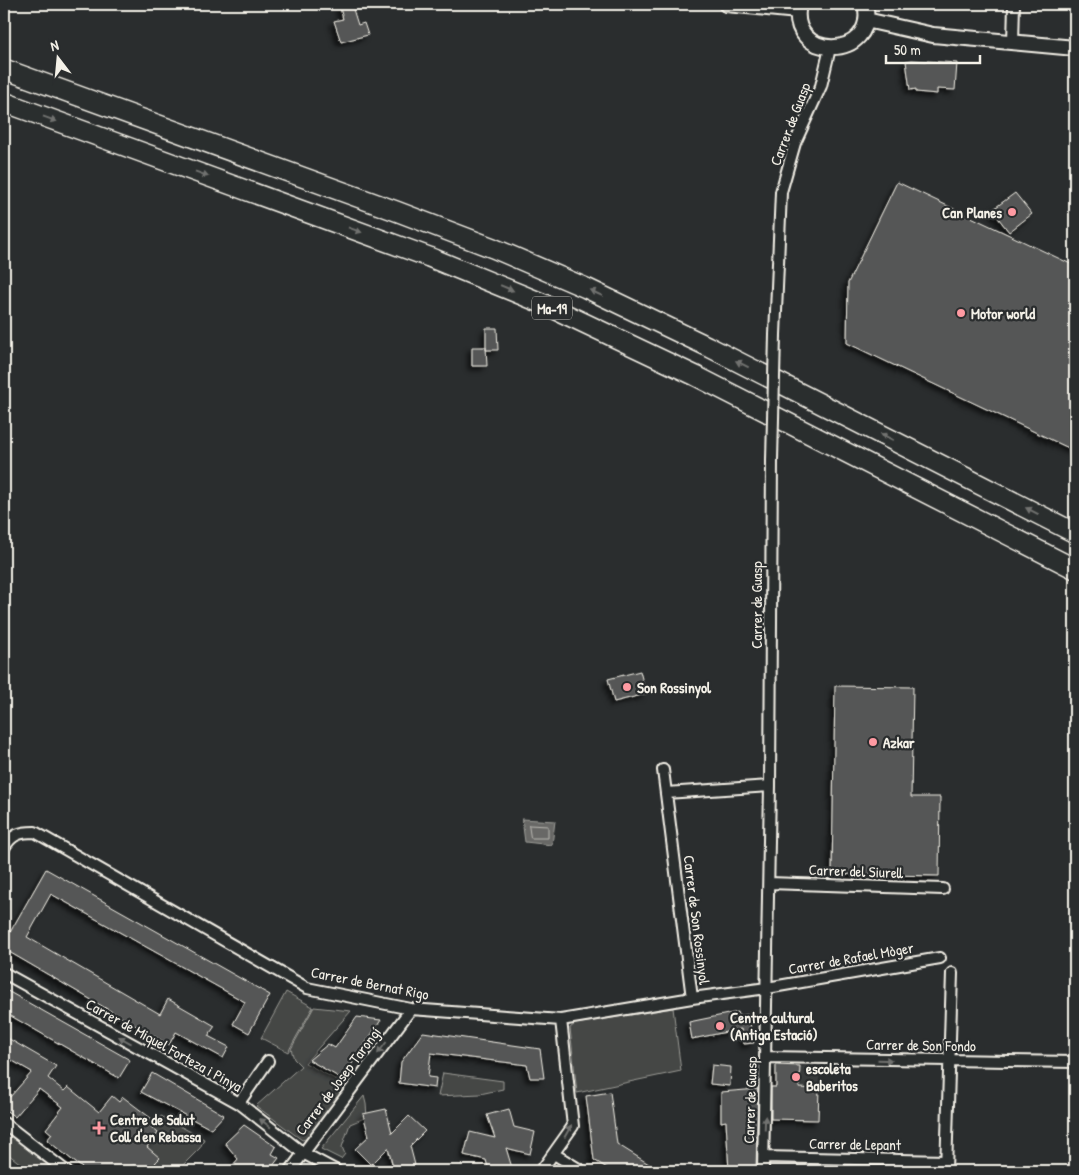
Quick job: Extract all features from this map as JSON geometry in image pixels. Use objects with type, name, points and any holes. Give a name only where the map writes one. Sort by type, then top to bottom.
[{"type":"highway","name":"Ma-19","points":[[4,68],[396,211],[562,277],[715,350],[1075,533]]},
{"type":"highway","name":"Ma-19","points":[[4,102],[429,257],[544,304],[688,372],[1075,569]]},
{"type":"street","points":[[726,4],[798,7],[798,22],[803,32],[819,46],[830,48],[849,44],[857,38],[863,30],[866,20],[865,4]]},
{"type":"street","points":[[1013,43],[1014,4]]},
{"type":"street","points":[[866,20],[933,35],[1075,48]]},
{"type":"street","name":"Carrer de Guasp","points":[[763,1171],[769,883],[772,460],[781,192],[796,143],[821,86],[830,48]]},
{"type":"street","name":"Carrer de Son Rossinyol","points":[[663,770],[692,998],[767,988]]},
{"type":"street","points":[[666,793],[770,786]]},
{"type":"street","name":"Carrer de Bernat Rigo","points":[[4,848],[8,842],[21,832],[35,832],[307,988],[411,1009],[561,1020],[692,998]]},
{"type":"street","name":"Carrer del Siurell","points":[[769,883],[943,888]]},
{"type":"street","name":"Carrer de Rafael Mòger","points":[[767,988],[940,958]]},
{"type":"street","name":"Carrer de Miquel Forteza i Pinya","points":[[4,973],[239,1103],[303,1153],[337,1171]]},
{"type":"street","points":[[946,1166],[952,973]]},
{"type":"street","name":"Carrer de Josep Tarongí","points":[[290,1171],[411,1009]]},
{"type":"street","points":[[541,1171],[573,1126],[561,1020]]},
{"type":"street","name":"Carrer de Son Fondo","points":[[766,1057],[1075,1062]]},
{"type":"street","points":[[239,1103],[268,1061]]},
{"type":"street","points":[[4,1123],[64,1171]]},
{"type":"street","points":[[554,1154],[582,1171]]},
{"type":"street","name":"Carrer de Lepant","points":[[764,1157],[946,1166]]},
{"type":"shaded area","points":[[286,992],[313,1007],[288,1052],[261,1038]]},
{"type":"shaded area","points":[[314,1007],[351,1011],[305,1063],[348,1086],[306,1139],[302,1140],[256,1106],[301,1066],[294,1059],[291,1049]]},
{"type":"shaded area","points":[[673,1008],[681,1071],[577,1093],[570,1028],[575,1024]]},
{"type":"shaded area","name":"escoleta Baberitos","points":[[773,1065],[819,1066],[819,1089],[772,1087]]},
{"type":"shaded area","points":[[443,1073],[503,1081],[503,1089],[480,1094],[438,1096]]},
{"type":"shaded area","points":[[364,1096],[367,1117],[350,1124],[342,1147],[345,1154],[341,1159],[321,1149]]},
{"type":"shaded area","points":[[161,1116],[204,1139],[200,1148],[177,1171],[166,1171],[155,1163],[160,1158],[144,1155],[143,1137],[150,1143],[158,1133],[151,1127]]},
{"type":"shaded area","points":[[4,1126],[62,1171],[30,1171],[4,1151]]},
{"type":"water","points":[[522,819],[555,821],[552,845],[525,842]]},
{"type":"building","points":[[339,4],[352,6],[358,25],[364,23],[368,35],[341,42],[334,21],[343,19]]},
{"type":"building","points":[[906,61],[957,63],[955,90],[937,89],[937,94],[916,92],[916,89],[910,90]]},
{"type":"building","name":"Motor world","points":[[897,182],[1075,266],[1075,451],[847,343],[848,283]]},
{"type":"building","name":"Can Planes","points":[[1015,193],[1032,214],[1009,232],[992,210]]},
{"type":"building","points":[[486,328],[497,328],[498,350],[486,350]]},
{"type":"building","points":[[472,347],[486,347],[487,366],[472,366]]},
{"type":"building","name":"Son Rossinyol","points":[[640,671],[646,694],[614,702],[608,679]]},
{"type":"building","name":"Azkar","points":[[835,686],[913,687],[911,797],[940,797],[939,876],[832,874]]},
{"type":"building","points":[[46,869],[270,995],[249,1033],[233,1024],[245,1002],[51,894],[27,937],[160,1014],[168,999],[215,1026],[208,1036],[229,1047],[223,1058],[176,1032],[169,1045],[4,949],[4,943]]},
{"type":"building","points":[[4,989],[130,1060],[119,1078],[4,1012]]},
{"type":"building","name":"Centre cultural (Antiga Estació)","points":[[738,1012],[739,1016],[748,1014],[754,1043],[744,1044],[741,1029],[692,1039],[689,1022]]},
{"type":"building","points":[[357,1017],[381,1020],[342,1079],[309,1060],[328,1044],[335,1048]]},
{"type":"building","points":[[423,1032],[540,1049],[544,1078],[530,1078],[527,1065],[431,1053],[428,1077],[436,1078],[435,1088],[399,1083],[401,1062]]},
{"type":"building","name":"Centre de Salut Coll d'en Rebassa","points":[[4,1036],[56,1066],[48,1078],[64,1091],[68,1087],[99,1112],[112,1096],[119,1102],[123,1097],[156,1122],[151,1127],[158,1133],[147,1147],[160,1158],[155,1163],[165,1171],[142,1171],[134,1165],[118,1171],[86,1171],[47,1140],[52,1134],[46,1129],[63,1107],[39,1089],[15,1117],[4,1109],[4,1092],[10,1097],[32,1072],[4,1056]]},
{"type":"building","points":[[712,1065],[731,1067],[730,1086],[710,1084]]},
{"type":"building","points":[[776,1065],[800,1066],[799,1088],[819,1089],[818,1120],[771,1119],[771,1087],[776,1087]]},
{"type":"building","points":[[152,1073],[224,1115],[211,1129],[141,1092]]},
{"type":"building","points":[[758,1089],[756,1171],[729,1171],[726,1121],[721,1122],[721,1092]]},
{"type":"building","points":[[610,1092],[617,1144],[660,1171],[612,1171],[594,1160],[586,1096]]},
{"type":"building","points":[[386,1109],[392,1133],[409,1116],[425,1131],[410,1146],[415,1165],[394,1171],[388,1148],[371,1165],[355,1149],[369,1136],[363,1114]]},
{"type":"building","points":[[509,1109],[514,1127],[535,1132],[530,1154],[506,1148],[513,1171],[489,1171],[486,1160],[464,1155],[470,1132],[495,1138],[487,1115]]},
{"type":"building","points":[[244,1125],[276,1147],[272,1154],[279,1158],[269,1171],[228,1171],[238,1159],[225,1143]]},
{"type":"place","name":"Can Planes","points":[[1012,212]]},
{"type":"place","name":"Motor world","points":[[961,313]]},
{"type":"place","name":"Son Rossinyol","points":[[627,687]]},
{"type":"place","name":"Azkar","points":[[873,742]]},
{"type":"place","name":"Centre cultural (Antiga Estació)","points":[[720,1026]]},
{"type":"place","name":"escoleta Baberitos","points":[[796,1077]]},
{"type":"place","name":"Centre de Salut Coll d'en Rebassa","points":[[99,1128]]}]
